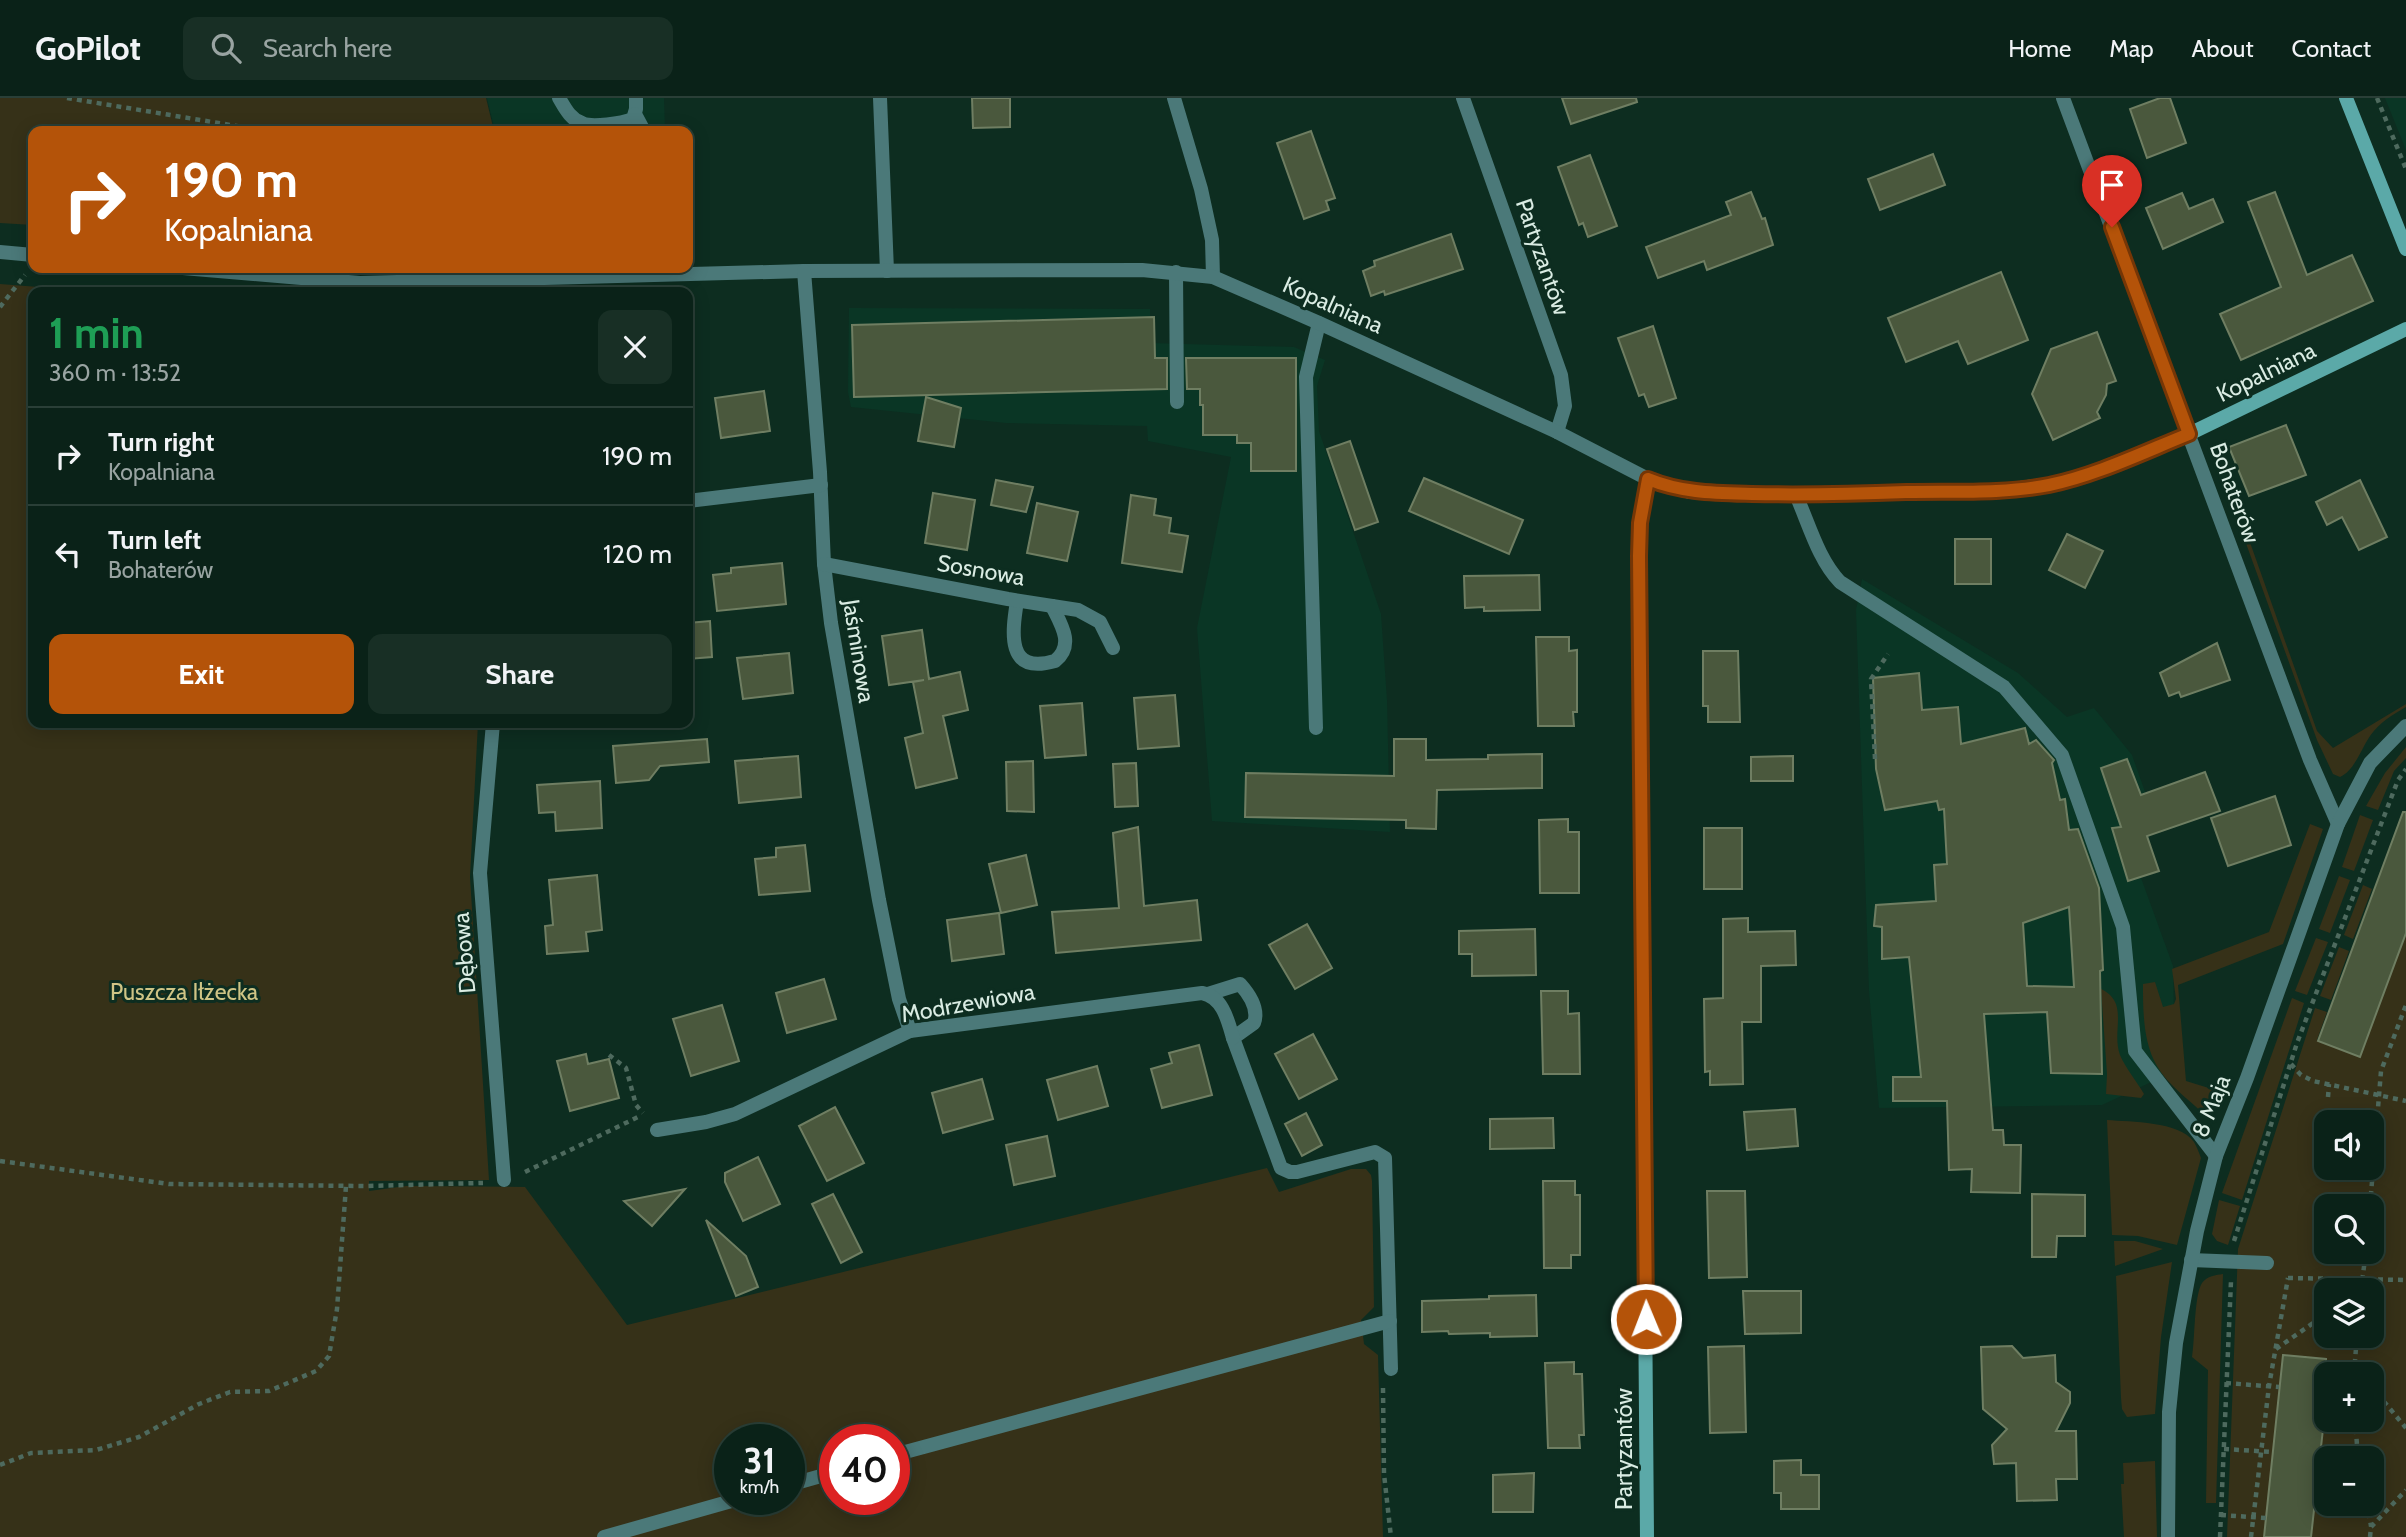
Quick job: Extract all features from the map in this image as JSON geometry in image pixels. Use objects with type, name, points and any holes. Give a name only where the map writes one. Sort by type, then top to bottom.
[{"type":"street","points":[[559,98],[568,113],[583,124],[619,123],[633,119],[636,98]]},
{"type":"street","points":[[880,98],[887,271]]},
{"type":"street","points":[[1174,98],[1201,189],[1212,240],[1213,277]]},
{"type":"street","name":"Partyzantów","points":[[1463,98],[1561,375],[1565,406],[1557,432]]},
{"type":"street","name":"Bohaterów","points":[[2063,98],[2310,760],[2338,824]]},
{"type":"street","points":[[2346,98],[2406,249]]},
{"type":"street","points":[[635,114],[641,126]]},
{"type":"street","points":[[0,252],[28,255]]},
{"type":"street","name":"Kopalniana","points":[[693,272],[1142,270],[1213,277],[1557,432],[1648,479],[1690,492],[1796,495],[2006,490],[2050,485],[2087,474],[2189,434],[2406,329]]},
{"type":"street","name":"Jaśminowa","points":[[804,271],[821,485],[824,564],[831,623],[879,900],[899,999],[910,1031]]},
{"type":"street","points":[[1176,272],[1177,402]]},
{"type":"street","name":"Kopalniana","points":[[242,273],[360,283],[516,286],[640,273]]},
{"type":"street","points":[[1316,728],[1306,377],[1319,323]]},
{"type":"street","name":"Partyzantów","points":[[1647,1537],[1639,556],[1640,523],[1648,479]]},
{"type":"street","points":[[693,500],[821,485]]},
{"type":"street","points":[[1796,495],[1824,559],[1840,582],[2004,687],[2062,755],[2123,927],[2135,1051],[2216,1156]]},
{"type":"street","name":"Sosnowa","points":[[824,564],[1078,610],[1094,618],[1105,629],[1113,648]]},
{"type":"street","points":[[1017,601],[1013,629],[1015,647],[1023,659],[1034,665],[1055,661],[1065,649],[1063,626],[1052,606]]},
{"type":"street","name":"8 Maja","points":[[2168,1537],[2169,1412],[2176,1343],[2191,1260],[2216,1156],[2247,1078],[2338,824],[2370,763],[2406,726]]},
{"type":"street","name":"Dębowa","points":[[493,728],[480,866],[504,1180]]},
{"type":"street","name":"Modrzewiowa","points":[[657,1130],[735,1114],[910,1031],[1185,994],[1208,994],[1240,984],[1256,1011],[1254,1023],[1233,1038]]},
{"type":"street","points":[[1208,994],[1221,1006],[1281,1168],[1297,1172],[1376,1152],[1385,1157],[1391,1361]]},
{"type":"street","points":[[2191,1260],[2267,1263]]},
{"type":"street","points":[[910,1451],[1390,1321]]},
{"type":"street","points":[[604,1537],[714,1506]]},
{"type":"path","points":[[66,98],[237,126]]},
{"type":"path","points":[[2377,98],[2406,169]]},
{"type":"path","points":[[0,307],[28,271]]},
{"type":"path","points":[[1875,759],[1871,679],[1888,654]]},
{"type":"path","points":[[2231,1261],[2232,1248],[2291,1063],[2398,780],[2406,769]]},
{"type":"path","points":[[2398,780],[2406,778]]},
{"type":"path","points":[[2371,1194],[2381,1071],[2406,1005]]},
{"type":"path","points":[[609,1055],[626,1068],[636,1105],[657,1130]]},
{"type":"path","points":[[2291,1063],[2301,1074],[2313,1081],[2406,1101]]},
{"type":"path","points":[[2328,1097],[2329,1084]]},
{"type":"path","points":[[0,1161],[169,1184],[346,1186],[491,1183],[517,1176],[644,1114]]},
{"type":"path","points":[[0,1465],[31,1453],[96,1450],[139,1437],[199,1404],[230,1392],[269,1391],[316,1371],[329,1356],[337,1309],[346,1186]]},
{"type":"path","points":[[2220,1537],[2231,1277],[2242,1277]]},
{"type":"path","points":[[2276,1278],[2314,1278]]},
{"type":"path","points":[[2250,1537],[2269,1386],[2288,1278]]},
{"type":"path","points":[[2384,1279],[2406,1280]]},
{"type":"path","points":[[2275,1349],[2314,1322]]},
{"type":"path","points":[[1391,1361],[1382,1372],[1384,1474],[1391,1537]]},
{"type":"path","points":[[2227,1383],[2279,1387]]},
{"type":"path","points":[[2384,1401],[2406,1428]]},
{"type":"path","points":[[2224,1449],[2273,1452]]},
{"type":"path","points":[[2371,1527],[2406,1490]]},
{"type":"path","points":[[2221,1515],[2266,1518]]},
{"type":"path","points":[[2369,1516],[2371,1537]]},
{"type":"shaded area","points":[[487,98],[664,98],[665,126],[494,126]]},
{"type":"shaded area","points":[[2385,98],[2406,98],[2406,150]]},
{"type":"shaded area","points":[[849,308],[1150,309],[1150,343],[1294,347],[1325,360],[1317,386],[1319,431],[1381,614],[1387,700],[1390,832],[1212,821],[1197,628],[1231,457],[1148,441],[1147,426],[1006,423],[851,407],[848,392]]},
{"type":"shaded area","points":[[1862,579],[2018,673],[2067,717],[2094,708],[2132,755],[2150,806],[2120,820],[2173,966],[2175,1071],[2102,1105],[1879,1108],[1869,991],[1856,610]]},
{"type":"green space","points":[[0,98],[486,98],[493,126],[28,126],[28,225],[0,223]]},
{"type":"green space","name":"Puszcza Iłżecka","points":[[0,284],[39,287],[28,287],[28,728],[478,728],[470,877],[489,1180],[369,1181],[369,1191],[406,1186],[525,1187],[627,1325],[1267,1168],[1279,1192],[1351,1169],[1366,1169],[1372,1181],[1374,1307],[1361,1320],[1364,1344],[1378,1355],[1383,1537],[0,1537]]},
{"type":"green space","points":[[2247,534],[2317,731],[2333,748],[2406,704],[2406,707],[2386,719],[2374,731],[2354,764],[2340,777],[2333,774],[2317,740],[2243,535]]},
{"type":"green space","points":[[2406,747],[2406,758],[2394,771],[2378,810],[2366,806],[2385,773]]},
{"type":"green space","points":[[2360,815],[2373,820],[2354,871],[2342,867]]},
{"type":"green space","points":[[2310,824],[2323,829],[2283,944],[2178,985],[2186,1081],[2225,1093],[2219,1108],[2204,1114],[2167,1079],[2152,1057],[2145,1026],[2143,984],[2155,982],[2163,1007],[2174,1004],[2176,999],[2172,969],[2269,932]]},
{"type":"green space","points":[[2339,876],[2350,880],[2330,933],[2319,929]]},
{"type":"green space","points":[[2363,885],[2372,889],[2353,939],[2344,935]]},
{"type":"green space","points":[[2406,933],[2406,1537],[2227,1537],[2238,1249],[2315,1008],[2327,1012],[2317,1040],[2360,1057]]},
{"type":"green space","points":[[2316,938],[2328,942],[2307,995],[2295,991]]},
{"type":"green space","points":[[2339,947],[2349,951],[2331,1000],[2320,996]]},
{"type":"green space","points":[[2101,989],[2115,1002],[2120,1055],[2144,1094],[2141,1098],[2106,1094]]},
{"type":"green space","points":[[2292,998],[2304,1003],[2242,1200],[2222,1193]]},
{"type":"green space","points":[[2107,1120],[2166,1126],[2187,1135],[2195,1144],[2201,1158],[2177,1245],[2138,1236],[2112,1235]]},
{"type":"green space","points":[[2219,1200],[2240,1206],[2228,1245],[2217,1241],[2212,1234]]},
{"type":"green space","points":[[2114,1241],[2135,1241],[2163,1249],[2115,1266]]},
{"type":"green space","points":[[2172,1262],[2161,1337],[2155,1414],[2127,1417],[2122,1409],[2121,1398],[2116,1276]]},
{"type":"green space","points":[[2223,1274],[2216,1503],[2206,1503],[2208,1370],[2192,1357],[2199,1289],[2206,1279]]},
{"type":"green space","points":[[2155,1461],[2157,1537],[2124,1537],[2121,1484],[2124,1484],[2123,1463]]},
{"type":"building","points":[[972,98],[1010,98],[1010,127],[973,128]]},
{"type":"building","points":[[1562,98],[1636,98],[1637,102],[1571,124]]},
{"type":"building","points":[[2160,98],[2170,98],[2186,143],[2147,158],[2130,109]]},
{"type":"building","points":[[1311,131],[1335,198],[1326,201],[1329,210],[1304,219],[1277,143]]},
{"type":"building","points":[[1933,154],[1945,185],[1880,210],[1868,179]]},
{"type":"building","points":[[1590,155],[1617,226],[1588,237],[1583,223],[1579,225],[1558,167]]},
{"type":"building","points":[[1751,192],[1762,219],[1765,218],[1773,245],[1707,270],[1704,261],[1658,278],[1646,247],[1731,215],[1726,202]]},
{"type":"building","points":[[2275,192],[2307,275],[2352,255],[2373,301],[2241,360],[2220,314],[2281,287],[2248,202]]},
{"type":"building","points":[[2182,193],[2189,209],[2213,199],[2223,222],[2163,249],[2146,208]]},
{"type":"building","points":[[1451,234],[1463,269],[1385,295],[1384,291],[1371,296],[1363,271],[1375,266],[1374,261]]},
{"type":"building","points":[[2001,272],[2028,340],[1968,364],[1958,341],[1906,362],[1888,318]]},
{"type":"building","points":[[1154,317],[1155,358],[1167,358],[1167,389],[854,397],[852,325]]},
{"type":"building","points":[[1653,326],[1676,398],[1649,407],[1644,394],[1639,396],[1618,338]]},
{"type":"building","points":[[2097,332],[2116,381],[2107,384],[2106,395],[2097,412],[2100,418],[2053,440],[2032,394],[2051,349]]},
{"type":"building","points":[[1186,358],[1296,358],[1296,471],[1251,471],[1251,443],[1237,443],[1237,435],[1203,435],[1200,389],[1187,389]]},
{"type":"building","points":[[764,391],[770,431],[721,438],[715,398]]},
{"type":"building","points":[[926,397],[961,408],[954,447],[918,441]]},
{"type":"building","points":[[2286,425],[2306,475],[2249,496],[2229,447]]},
{"type":"building","points":[[1350,441],[1378,522],[1355,530],[1327,449]]},
{"type":"building","points":[[1424,478],[1523,520],[1509,554],[1409,511]]},
{"type":"building","points":[[996,480],[1033,487],[1026,512],[991,505]]},
{"type":"building","points":[[2360,480],[2387,537],[2359,550],[2342,517],[2327,525],[2316,502]]},
{"type":"building","points":[[933,493],[975,500],[967,550],[925,543]]},
{"type":"building","points":[[1131,495],[1156,499],[1154,515],[1171,518],[1169,533],[1188,536],[1182,572],[1122,563]]},
{"type":"building","points":[[1037,503],[1078,512],[1067,561],[1027,553]]},
{"type":"building","points":[[2067,534],[2103,551],[2085,588],[2049,570]]},
{"type":"building","points":[[1955,539],[1991,539],[1991,584],[1955,584]]},
{"type":"building","points":[[782,563],[786,604],[717,611],[713,575],[731,573],[731,568]]},
{"type":"building","points":[[1539,575],[1540,610],[1484,611],[1484,607],[1465,608],[1464,576]]},
{"type":"building","points":[[710,621],[712,657],[693,659],[693,623]]},
{"type":"building","points":[[922,630],[929,679],[960,672],[968,710],[943,716],[957,778],[916,788],[905,738],[923,733],[913,682],[924,680],[889,685],[882,636]]},
{"type":"building","points":[[1536,637],[1569,637],[1569,651],[1577,650],[1577,712],[1573,712],[1574,726],[1538,726]]},
{"type":"building","points":[[2217,643],[2230,680],[2181,697],[2179,692],[2169,696],[2160,673]]},
{"type":"building","points":[[1703,651],[1738,651],[1740,722],[1708,722],[1708,706],[1703,706]]},
{"type":"building","points":[[789,653],[793,693],[743,699],[737,658]]},
{"type":"building","points":[[1919,673],[1922,710],[1958,707],[1961,744],[2025,728],[2029,744],[2036,740],[2054,760],[2052,763],[2060,800],[2065,799],[2069,830],[2078,829],[2099,888],[2103,970],[2100,971],[2102,1074],[2051,1073],[2047,1012],[1984,1014],[1993,1130],[2003,1130],[2004,1145],[2021,1145],[2020,1193],[1971,1192],[1972,1169],[1949,1170],[1947,1101],[1893,1101],[1893,1077],[1921,1077],[1909,957],[1882,959],[1882,927],[1874,926],[1876,905],[1936,901],[1934,865],[1947,864],[1944,809],[1939,810],[1937,801],[1885,810],[1876,769],[1873,678]],"holes":[[[2069,907],[2074,987],[2027,986],[2023,923]]]},
{"type":"building","points":[[1175,695],[1179,746],[1138,749],[1134,698]]},
{"type":"building","points":[[1082,703],[1086,755],[1045,758],[1040,706]]},
{"type":"building","points":[[707,739],[709,762],[660,766],[649,780],[616,783],[613,746]]},
{"type":"building","points":[[1394,739],[1426,739],[1426,760],[1488,759],[1488,755],[1542,754],[1542,788],[1437,790],[1436,829],[1406,828],[1406,820],[1245,817],[1246,773],[1394,776]]},
{"type":"building","points":[[798,756],[801,797],[739,803],[735,761]]},
{"type":"building","points":[[1793,756],[1793,781],[1751,781],[1751,757]]},
{"type":"building","points":[[2127,759],[2141,795],[2205,772],[2220,811],[2147,836],[2159,871],[2128,881],[2112,828],[2121,827],[2101,768]]},
{"type":"building","points":[[1033,761],[1034,812],[1007,811],[1006,762]]},
{"type":"building","points":[[1136,763],[1138,806],[1115,807],[1113,764]]},
{"type":"building","points":[[600,781],[602,828],[556,831],[555,812],[539,813],[537,785]]},
{"type":"building","points":[[2275,796],[2291,845],[2228,866],[2211,818]]},
{"type":"building","points":[[2403,812],[2406,812],[2406,933],[2360,1057],[2318,1041]]},
{"type":"building","points":[[1568,819],[1568,832],[1579,832],[1579,893],[1540,893],[1539,820]]},
{"type":"building","points":[[1138,827],[1144,906],[1197,900],[1201,940],[1056,953],[1052,912],[1119,908],[1113,833]]},
{"type":"building","points":[[1704,828],[1742,828],[1742,889],[1704,889]]},
{"type":"building","points":[[805,845],[810,891],[759,895],[755,859],[776,857],[776,848]]},
{"type":"building","points":[[1026,855],[1037,905],[1001,913],[989,864]]},
{"type":"building","points":[[597,875],[602,930],[586,932],[588,951],[547,954],[545,926],[553,925],[549,880]]},
{"type":"building","points":[[999,913],[1004,954],[952,961],[947,920]]},
{"type":"building","points":[[1748,918],[1748,932],[1795,931],[1796,965],[1761,966],[1761,1022],[1742,1022],[1743,1084],[1710,1085],[1710,1071],[1705,1072],[1704,999],[1723,998],[1723,919]]},
{"type":"building","points":[[1307,924],[1332,968],[1295,989],[1269,945]]},
{"type":"building","points":[[1535,929],[1536,975],[1472,976],[1472,954],[1459,954],[1459,931]]},
{"type":"building","points":[[824,979],[836,1019],[787,1033],[776,993]]},
{"type":"building","points":[[1541,991],[1568,991],[1568,1014],[1579,1013],[1580,1074],[1543,1074]]},
{"type":"building","points":[[722,1005],[739,1061],[691,1076],[673,1019]]},
{"type":"building","points":[[1313,1034],[1337,1079],[1299,1099],[1275,1054]]},
{"type":"building","points":[[1199,1045],[1212,1095],[1162,1108],[1151,1069],[1172,1063],[1169,1053]]},
{"type":"building","points":[[586,1054],[588,1064],[609,1059],[619,1098],[570,1111],[557,1061]]},
{"type":"building","points":[[1097,1066],[1108,1106],[1058,1120],[1047,1080]]},
{"type":"building","points":[[982,1079],[993,1119],[943,1133],[932,1093]]},
{"type":"building","points":[[835,1107],[864,1163],[827,1181],[799,1126]]},
{"type":"building","points":[[1795,1109],[1798,1146],[1747,1150],[1744,1112]]},
{"type":"building","points":[[1306,1113],[1322,1145],[1302,1156],[1285,1124]]},
{"type":"building","points":[[1553,1118],[1554,1148],[1490,1149],[1490,1119]]},
{"type":"building","points":[[1047,1136],[1055,1176],[1014,1185],[1006,1145]]},
{"type":"building","points":[[758,1157],[780,1204],[743,1221],[725,1182],[725,1173]]},
{"type":"building","points":[[1543,1181],[1575,1181],[1575,1195],[1580,1195],[1580,1255],[1571,1255],[1571,1268],[1544,1268]]},
{"type":"building","points":[[685,1189],[652,1226],[624,1201]]},
{"type":"building","points":[[1707,1191],[1745,1191],[1747,1277],[1709,1278]]},
{"type":"building","points":[[833,1194],[862,1252],[841,1263],[812,1204]]},
{"type":"building","points":[[2032,1194],[2085,1195],[2085,1236],[2057,1236],[2056,1257],[2032,1257]]},
{"type":"building","points":[[706,1220],[746,1256],[758,1287],[736,1296]]},
{"type":"building","points":[[1743,1291],[1801,1291],[1801,1333],[1745,1334]]},
{"type":"building","points":[[1536,1295],[1537,1336],[1490,1337],[1490,1333],[1422,1332],[1422,1301]]},
{"type":"building","points":[[1744,1346],[1746,1432],[1710,1433],[1708,1347]]},
{"type":"building","points":[[2012,1346],[2023,1358],[2055,1355],[2056,1382],[2070,1392],[2070,1403],[2056,1431],[2076,1431],[2077,1479],[2056,1479],[2057,1500],[2017,1501],[2016,1463],[1994,1464],[1992,1445],[2007,1429],[1983,1409],[1981,1347]]},
{"type":"building","points":[[2283,1355],[2326,1359],[2326,1362],[2314,1362],[2314,1432],[2323,1432],[2321,1446],[2314,1446],[2314,1510],[2311,1537],[2264,1537]]},
{"type":"building","points":[[1574,1362],[1574,1374],[1582,1374],[1584,1435],[1579,1435],[1580,1448],[1548,1448],[1545,1363]]},
{"type":"building","points":[[1801,1460],[1801,1475],[1819,1475],[1819,1509],[1781,1509],[1781,1493],[1774,1493],[1774,1461]]},
{"type":"building","points":[[1534,1473],[1533,1512],[1493,1512],[1493,1475]]},
{"type":"route","points":[[1646,1319],[1639,556],[1640,523],[1648,479],[1690,492],[1743,494],[2006,490],[2050,485],[2087,474],[2189,434],[2112,227]]}]
